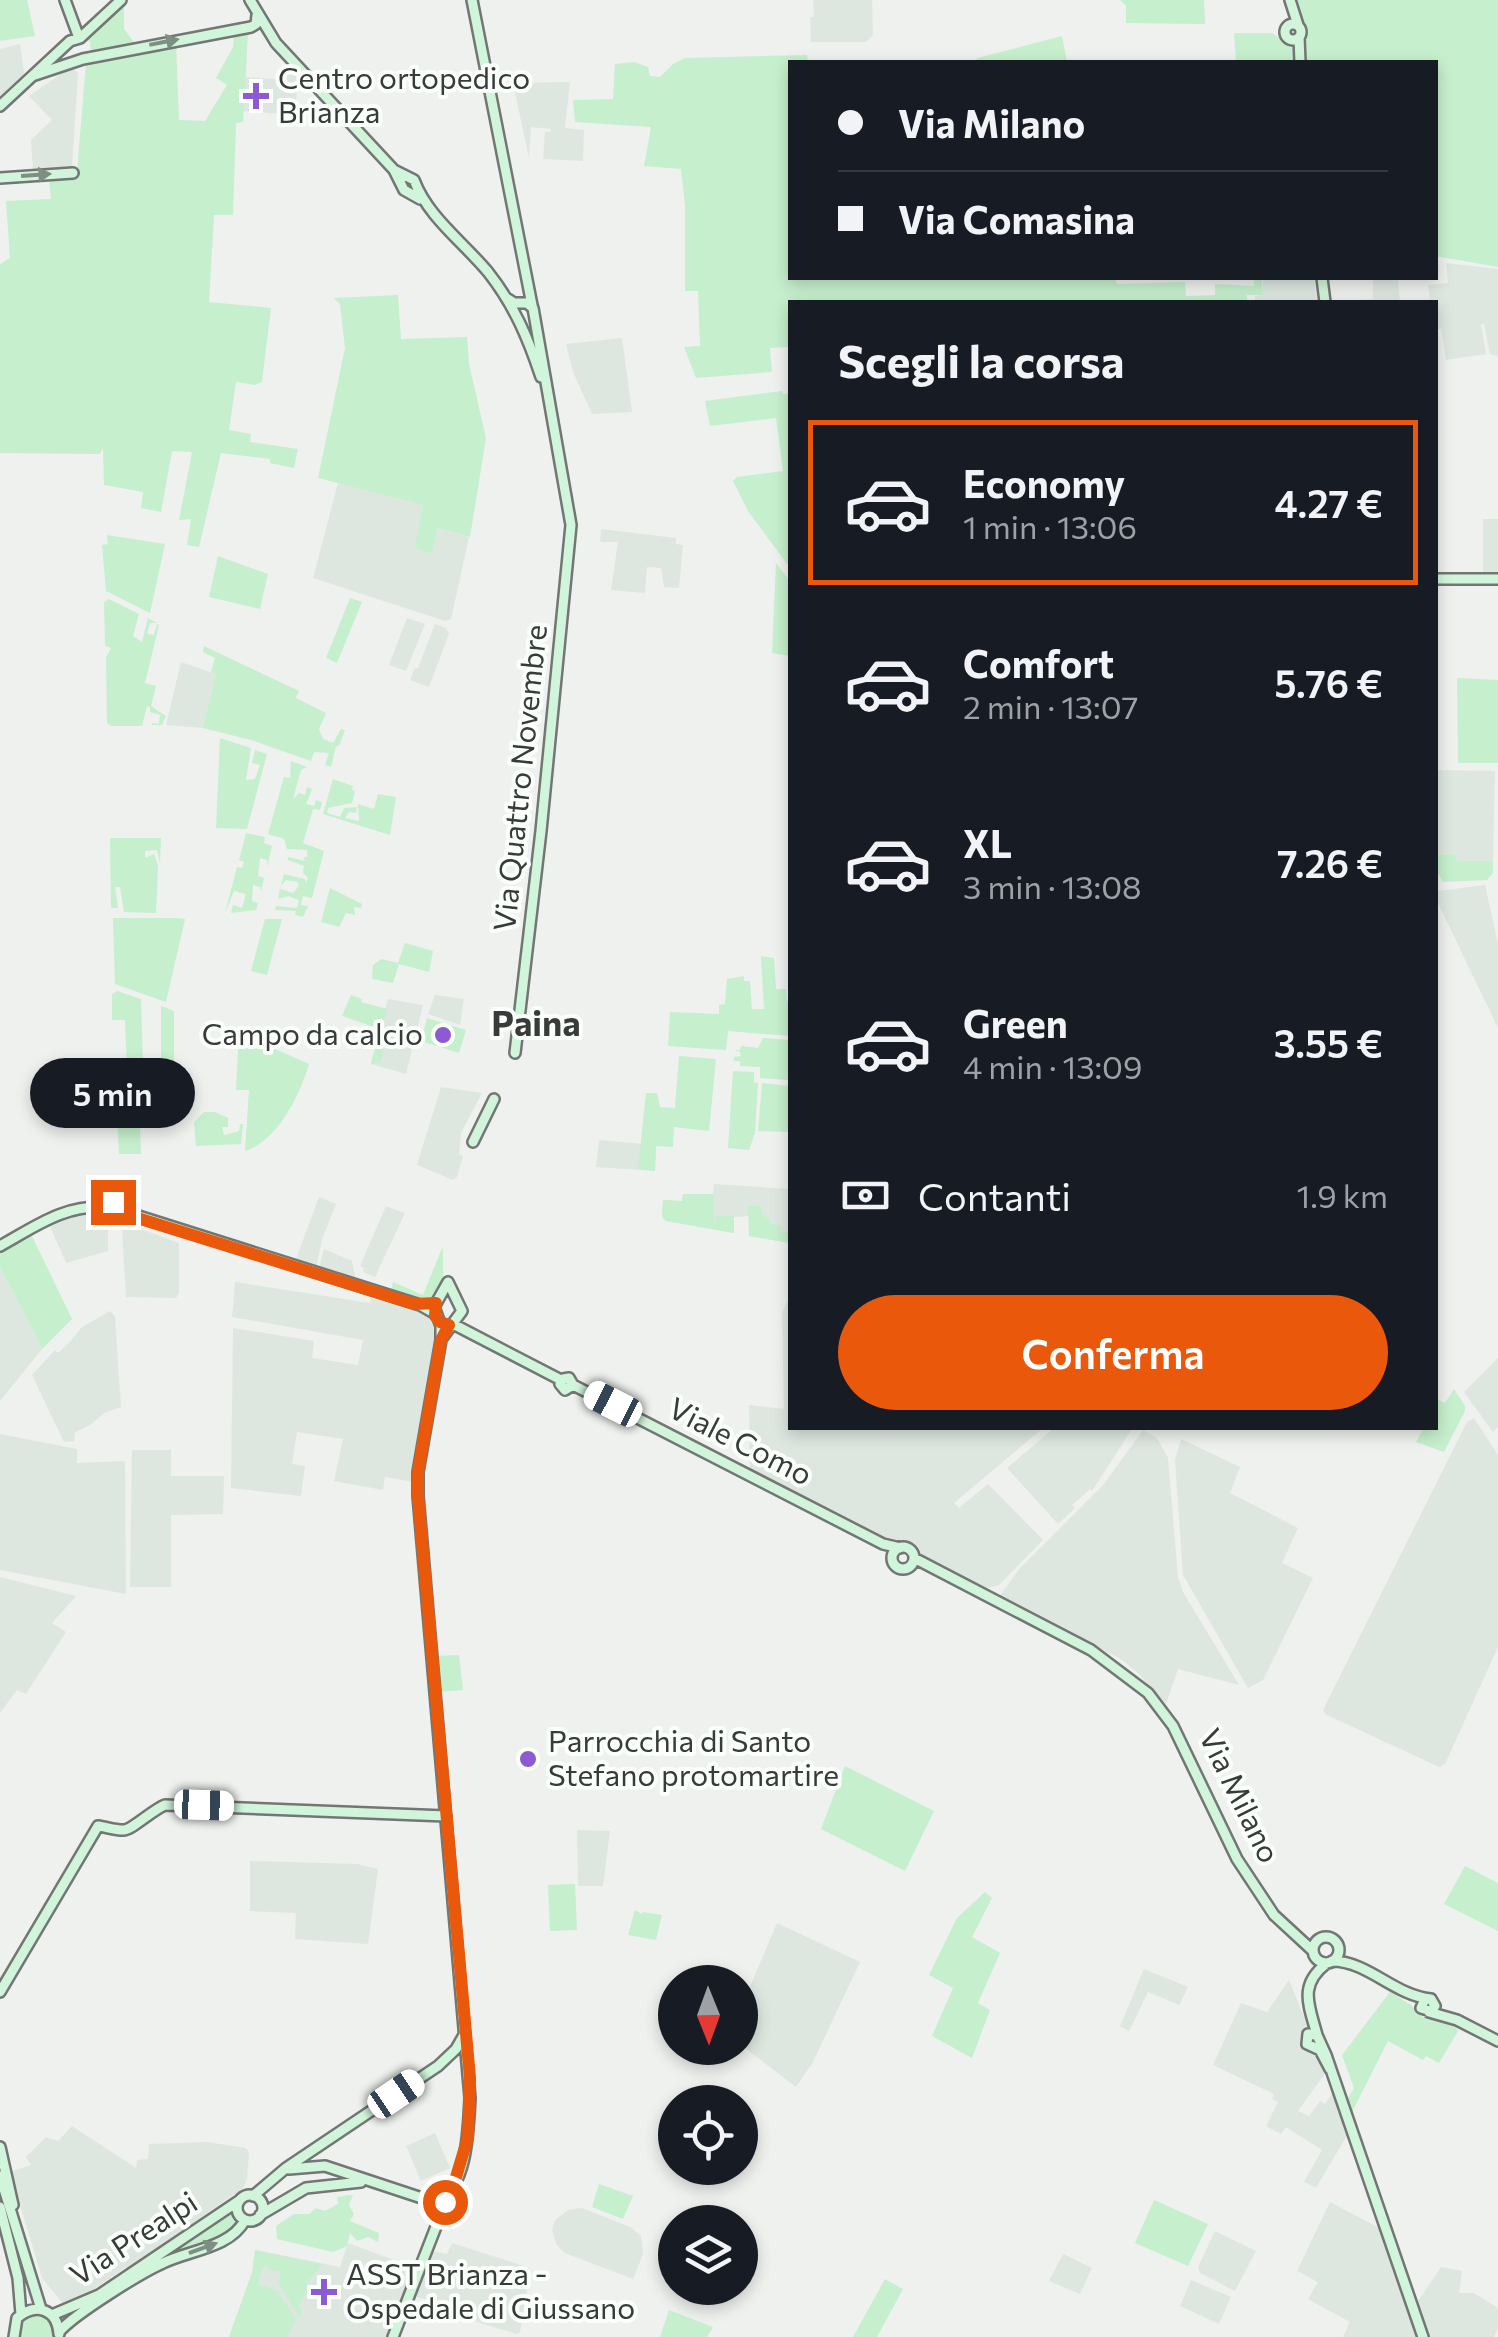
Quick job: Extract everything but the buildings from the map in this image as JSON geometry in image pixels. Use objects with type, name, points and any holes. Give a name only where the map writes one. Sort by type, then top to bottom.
[{"type":"main road","points":[[65,0],[74,36],[69,56],[81,60]]},
{"type":"main road","points":[[0,106],[74,36],[122,0]]},
{"type":"main road","points":[[250,0],[276,43],[409,185],[508,299],[525,310]]},
{"type":"main road","name":"Via Quattro Novembre","points":[[472,0],[529,290],[525,310],[545,388],[571,525],[520,1037],[515,1053]]},
{"type":"main road","points":[[1290,0],[1299,58]]},
{"type":"main road","points":[[35,76],[81,60],[246,28],[256,24],[257,14]]},
{"type":"main road","points":[[246,28],[276,43]]},
{"type":"main road","points":[[74,36],[88,47],[81,60]]},
{"type":"main road","points":[[0,178],[73,173]]},
{"type":"main road","points":[[1438,579],[1498,578]]},
{"type":"main road","points":[[473,1142],[494,1099]]},
{"type":"main road","points":[[0,1246],[63,1211],[83,1206],[105,1208],[120,1202],[130,1216]]},
{"type":"main road","points":[[105,1208],[113,1223],[120,1224],[130,1216]]},
{"type":"main road","points":[[130,1216],[420,1306],[460,1301],[462,1315],[474,1332]]},
{"type":"main road","points":[[441,1302],[448,1324]]},
{"type":"main road","points":[[299,2162],[302,2184],[295,2192],[254,2220],[244,2220],[237,2209],[240,2200],[253,2196],[280,2172],[454,2056],[464,2032],[417,1479],[441,1340],[448,1324],[462,1315]]},
{"type":"main road","points":[[448,1324],[474,1332]]},
{"type":"main road","name":"Viale Como","points":[[474,1332],[883,1544],[900,1548]]},
{"type":"main road","points":[[883,1544],[898,1568],[928,1566]]},
{"type":"main road","points":[[892,1558],[900,1548],[911,1551],[914,1558],[907,1568]]},
{"type":"main road","name":"Via Milano","points":[[914,1558],[1124,1666],[1164,1706],[1273,1913],[1314,1954]]},
{"type":"main road","points":[[3,1982],[94,1828],[128,1830],[165,1805],[446,1816]]},
{"type":"main road","points":[[1294,1932],[1331,1938],[1352,1964],[1498,2041]]},
{"type":"main road","points":[[1320,1938],[1302,1992],[1315,2039],[1330,2069],[1425,2337]]},
{"type":"main road","points":[[1315,2039],[1306,1992],[1313,1976],[1338,1947]]},
{"type":"main road","points":[[1314,1954],[1329,1962],[1352,1964]]},
{"type":"main road","points":[[393,2337],[468,2137],[468,2077],[454,2056]]},
{"type":"main road","points":[[454,2056],[468,2077]]},
{"type":"main road","points":[[322,2144],[322,2159],[346,2173]]},
{"type":"main road","points":[[0,2147],[16,2232],[20,2314],[11,2334]]},
{"type":"main road","points":[[299,2162],[346,2173],[441,2207]]},
{"type":"main road","points":[[0,2176],[16,2232]]},
{"type":"main road","points":[[295,2192],[326,2183],[374,2183]]},
{"type":"main road","points":[[253,2196],[262,2204],[260,2215]]},
{"type":"main road","name":"Via Prealpi","points":[[52,2315],[99,2295],[240,2200]]},
{"type":"main road","points":[[0,2207],[40,2308],[52,2315],[59,2334]]},
{"type":"main road","name":"Via Prealpi","points":[[59,2334],[73,2319],[150,2269],[222,2240],[244,2220]]},
{"type":"main road","points":[[20,2314],[40,2308]]},
{"type":"shaded area","points":[[813,0],[872,0],[873,35],[866,42],[811,42]]},
{"type":"shaded area","points":[[20,44],[25,79],[0,100],[0,49]]},
{"type":"shaded area","points":[[71,67],[78,73],[72,168],[33,173],[31,140],[52,120],[29,96]]},
{"type":"shaded area","points":[[288,67],[298,78],[295,115],[243,111],[245,77],[276,79]]},
{"type":"shaded area","points":[[570,82],[565,128],[584,130],[583,161],[543,159],[545,132],[551,129],[531,127],[529,158],[513,83]]},
{"type":"shaded area","points":[[1446,263],[1498,269],[1498,356],[1490,354],[1481,324],[1486,354],[1446,360],[1438,329],[1438,300],[1430,300],[1428,285],[1448,283]]},
{"type":"shaded area","points":[[1263,280],[1314,280],[1317,300],[1255,300],[1255,296],[1263,295]]},
{"type":"shaded area","points":[[1373,280],[1398,280],[1400,300],[1358,300],[1373,299]]},
{"type":"shaded area","points":[[622,338],[632,412],[592,414],[573,372],[566,344]]},
{"type":"shaded area","points":[[338,483],[423,505],[416,549],[437,528],[469,537],[451,619],[445,621],[313,578]]},
{"type":"shaded area","points":[[1483,519],[1498,519],[1498,576],[1485,575],[1483,571]]},
{"type":"shaded area","points":[[601,529],[676,538],[676,544],[683,545],[679,588],[664,587],[661,568],[647,567],[645,593],[611,590],[618,542],[600,542]]},
{"type":"shaded area","points":[[407,618],[425,624],[406,671],[389,665]]},
{"type":"shaded area","points":[[435,624],[446,628],[449,634],[429,687],[410,680]]},
{"type":"shaded area","points":[[181,662],[216,674],[203,728],[166,725]]},
{"type":"shaded area","points":[[1438,770],[1495,771],[1493,861],[1456,861],[1454,854],[1438,855]]},
{"type":"shaded area","points":[[1485,885],[1498,944],[1498,1028],[1438,903],[1438,891]]},
{"type":"shaded area","points":[[435,995],[464,999],[460,1025],[428,1014]]},
{"type":"shaded area","points":[[388,999],[423,1005],[406,1074],[371,1064],[380,1029],[362,1022],[367,1004],[385,1009]]},
{"type":"shaded area","points":[[441,1087],[482,1093],[461,1133],[459,1154],[463,1156],[453,1180],[417,1165]]},
{"type":"shaded area","points":[[599,1140],[656,1145],[655,1171],[596,1167]]},
{"type":"shaded area","points":[[714,1184],[788,1189],[788,1243],[749,1236],[749,1216],[734,1217],[734,1233],[666,1221],[662,1217],[663,1200],[682,1201],[683,1194],[713,1194]]},
{"type":"shaded area","points":[[319,1197],[336,1204],[322,1239],[316,1269],[295,1263]]},
{"type":"shaded area","points":[[386,1206],[405,1213],[375,1277],[363,1272],[360,1266]]},
{"type":"shaded area","points":[[74,1215],[93,1215],[108,1228],[108,1251],[66,1263],[49,1224]]},
{"type":"shaded area","points":[[133,1226],[179,1243],[176,1298],[126,1297],[122,1229]]},
{"type":"shaded area","points":[[324,1249],[352,1261],[356,1280],[319,1268]]},
{"type":"shaded area","points":[[0,1267],[42,1349],[0,1401]]},
{"type":"shaded area","points":[[235,1282],[370,1303],[371,1298],[428,1313],[438,1327],[413,1482],[385,1477],[383,1490],[334,1481],[343,1439],[297,1432],[292,1464],[305,1466],[301,1496],[231,1488],[233,1328],[314,1341],[312,1358],[358,1365],[363,1340],[232,1317]]},
{"type":"shaded area","points":[[788,1300],[788,1430],[1041,1430],[954,1503],[959,1508],[988,1484],[1043,1540],[999,1585],[983,1589],[917,1556],[911,1545],[893,1542],[750,1468],[749,1405],[784,1409],[782,1313]]},
{"type":"shaded area","points":[[110,1311],[115,1316],[121,1407],[75,1432],[74,1441],[64,1442],[32,1375],[82,1327]]},
{"type":"shaded area","points":[[1498,1358],[1498,1427],[1493,1432],[1464,1392]]},
{"type":"shaded area","points":[[1474,1418],[1498,1455],[1498,1647],[1445,1764],[1439,1767],[1323,1710],[1467,1422]]},
{"type":"shaded area","points":[[1052,1430],[1131,1430],[1092,1491],[1072,1505],[1075,1508],[1058,1524],[1007,1468]]},
{"type":"shaded area","points":[[1143,1430],[1157,1438],[1168,1458],[1178,1577],[1183,1592],[1239,1685],[1178,1669],[1166,1704],[1119,1658],[999,1597],[1019,1569],[1104,1484]]},
{"type":"shaded area","points":[[0,1434],[77,1449],[77,1463],[125,1461],[126,1594],[0,1570]]},
{"type":"shaded area","points":[[1181,1439],[1240,1467],[1230,1493],[1298,1528],[1282,1563],[1313,1578],[1263,1680],[1248,1688],[1183,1575],[1175,1460]]},
{"type":"shaded area","points":[[132,1450],[171,1450],[171,1476],[224,1476],[223,1514],[171,1515],[171,1587],[130,1587]]},
{"type":"shaded area","points":[[0,1577],[76,1596],[52,1623],[66,1632],[26,1694],[17,1690],[0,1713]]},
{"type":"shaded area","points":[[577,1830],[610,1831],[603,1886],[578,1886]]},
{"type":"shaded area","points":[[250,1861],[357,1864],[378,1869],[368,1944],[295,1939],[296,1913],[250,1911]]},
{"type":"shaded area","points":[[777,1923],[860,1962],[813,2062],[796,2087],[758,2058],[758,1968]]},
{"type":"shaded area","points":[[1144,1969],[1188,1987],[1179,2005],[1148,1992],[1129,2031],[1120,2026]]},
{"type":"shaded area","points":[[1289,1980],[1304,2017],[1311,2014],[1332,2064],[1298,2111],[1309,2116],[1333,2092],[1349,2132],[1316,2188],[1304,2182],[1322,2150],[1286,2127],[1281,2134],[1266,2126],[1278,2102],[1272,2099],[1274,2094],[1213,2065],[1241,2003],[1267,2012]]},
{"type":"shaded area","points":[[72,2126],[136,2168],[137,2160],[148,2159],[149,2144],[207,2142],[246,2148],[247,2180],[243,2188],[128,2269],[65,2306],[42,2278],[10,2172],[31,2165],[26,2157],[46,2137],[58,2141]]},
{"type":"shaded area","points":[[435,2133],[450,2168],[421,2181],[406,2146]]},
{"type":"shaded area","points":[[1330,2202],[1381,2229],[1421,2337],[1343,2337],[1350,2322],[1308,2299],[1318,2282],[1297,2271]]},
{"type":"shaded area","points":[[582,2208],[630,2227],[641,2236],[643,2254],[633,2279],[565,2253],[556,2244],[552,2230],[555,2220],[568,2210]]},
{"type":"shaded area","points":[[1215,2231],[1256,2251],[1235,2291],[1200,2273],[1198,2267]]},
{"type":"shaded area","name":"ASST Brianza - Ospedale di Giussano","points":[[348,2243],[413,2267],[387,2337],[229,2337],[252,2273],[255,2250],[340,2267]]},
{"type":"shaded area","points":[[452,2243],[530,2268],[520,2332],[457,2316],[458,2309],[414,2296],[432,2251],[447,2254]]},
{"type":"shaded area","points":[[1063,2254],[1092,2268],[1080,2294],[1049,2281]]},
{"type":"shaded area","points":[[1441,2267],[1462,2271],[1459,2293],[1474,2293],[1498,2308],[1494,2337],[1429,2337],[1416,2304]]},
{"type":"shaded area","points":[[1191,2280],[1231,2297],[1219,2324],[1180,2306]]},
{"type":"green space","points":[[0,0],[27,0],[35,36],[0,41]]},
{"type":"green space","points":[[1120,0],[1204,0],[1205,24],[1126,23],[1126,6]]},
{"type":"green space","points":[[1296,0],[1498,0],[1498,267],[1438,257],[1438,60],[1236,60],[1234,33],[1272,33],[1292,47],[1303,45]]},
{"type":"green space","points":[[124,3],[124,29],[136,45],[91,55],[90,42],[83,37]]},
{"type":"green space","points":[[234,32],[248,34],[243,122],[236,123],[233,215],[214,215],[209,302],[271,308],[262,382],[236,382],[229,430],[251,434],[250,442],[298,449],[294,468],[270,463],[270,459],[221,453],[199,547],[187,545],[191,519],[179,520],[192,452],[172,451],[161,512],[141,508],[143,492],[104,485],[103,448],[100,454],[0,453],[0,264],[10,258],[6,201],[51,199],[49,178],[77,171],[86,64],[176,44],[179,120],[205,121],[227,85],[216,78],[233,47]]},
{"type":"green space","points":[[1062,36],[1067,60],[976,60]]},
{"type":"green space","points":[[807,55],[808,60],[788,60],[788,280],[1185,282],[1186,296],[1215,295],[1215,284],[1254,286],[1254,280],[1262,280],[1263,295],[1247,295],[1247,300],[788,300],[788,347],[770,348],[772,372],[696,378],[684,347],[700,346],[698,291],[685,291],[681,169],[644,166],[651,127],[575,122],[573,100],[613,99],[615,64],[634,62],[648,67],[650,76],[660,77],[685,58]]},
{"type":"green space","points":[[398,295],[401,339],[467,337],[469,364],[486,438],[470,537],[437,528],[432,553],[415,548],[423,505],[318,478],[345,348],[340,304],[334,298]]},
{"type":"green space","points":[[788,393],[788,564],[748,511],[733,481],[737,477],[783,471],[776,418],[710,426],[705,401]]},
{"type":"green space","points":[[107,535],[165,544],[150,613],[106,591],[102,545],[108,544]]},
{"type":"green space","points":[[218,556],[268,574],[260,609],[209,597]]},
{"type":"green space","points":[[776,563],[788,578],[788,656],[772,653]]},
{"type":"green space","points":[[350,598],[362,602],[337,663],[326,658]]},
{"type":"green space","points":[[109,599],[139,614],[133,636],[142,642],[148,618],[157,623],[150,623],[147,634],[154,635],[159,625],[145,683],[156,686],[151,706],[166,716],[162,725],[152,725],[159,724],[160,715],[150,712],[147,706],[142,726],[107,723],[106,658],[111,648],[105,646],[104,602]]},
{"type":"green space","points":[[204,646],[299,691],[296,698],[326,713],[319,729],[323,739],[333,743],[341,729],[345,730],[331,767],[325,765],[329,753],[314,752],[311,761],[203,728],[216,674],[211,672],[215,658],[203,652]]},
{"type":"green space","points":[[1457,678],[1498,680],[1498,763],[1458,763]]},
{"type":"green space","points":[[220,738],[251,748],[246,780],[255,779],[260,765],[252,763],[255,750],[267,754],[247,829],[216,828]]},
{"type":"green space","points":[[291,761],[307,767],[301,770],[293,799],[299,793],[305,795],[307,787],[312,789],[306,804],[322,802],[320,810],[313,809],[303,843],[324,851],[312,898],[303,896],[301,905],[308,906],[303,917],[295,915],[296,911],[275,910],[276,906],[297,908],[299,900],[288,896],[278,899],[280,889],[293,893],[299,886],[298,882],[286,880],[281,886],[284,874],[305,879],[306,883],[304,866],[288,857],[305,861],[307,850],[287,849],[284,839],[268,834],[284,777],[290,778]]},
{"type":"green space","points":[[333,779],[353,786],[355,791],[352,803],[328,808],[327,813],[340,817],[344,808],[357,807],[356,813],[349,812],[345,818],[359,821],[358,804],[374,809],[378,794],[396,797],[390,835],[323,814]]},
{"type":"green space","points":[[246,833],[265,837],[264,843],[272,846],[267,867],[267,860],[260,858],[258,876],[264,878],[261,891],[253,885],[252,901],[258,903],[256,910],[231,913],[233,905],[242,908],[246,894],[234,891],[225,913],[237,867],[242,868],[244,862],[239,860]]},
{"type":"green space","points":[[110,838],[161,838],[160,863],[157,850],[145,851],[145,858],[154,854],[158,865],[156,913],[124,912],[120,887],[115,887],[118,908],[111,908]]},
{"type":"green space","points":[[1454,854],[1457,861],[1493,861],[1493,873],[1487,880],[1443,882],[1438,873],[1438,855]]},
{"type":"green space","points":[[330,888],[362,904],[361,908],[354,907],[355,915],[346,913],[339,927],[321,922]]},
{"type":"green space","points":[[113,918],[185,919],[166,1002],[115,984]]},
{"type":"green space","points":[[265,919],[282,919],[267,975],[251,971]]},
{"type":"green space","points":[[405,943],[433,951],[429,972],[399,964],[393,983],[372,979],[373,965],[381,959],[398,963]]},
{"type":"green space","points":[[761,956],[774,958],[776,989],[786,989],[788,1036],[728,1031],[726,1050],[668,1046],[670,1012],[719,1014],[719,1005],[725,1004],[727,979],[744,976],[744,981],[750,981],[752,1009],[764,1009]]},
{"type":"green space","points":[[117,991],[141,999],[143,1067],[127,1067],[125,1020],[112,1020],[112,994]]},
{"type":"green space","points":[[351,995],[387,1009],[378,1047],[384,1049],[380,1062],[371,1064],[380,1029],[342,1016]]},
{"type":"green space","points":[[161,1006],[174,1011],[174,1076],[161,1076]]},
{"type":"green space","name":"Campo da calcio","points":[[427,1018],[466,1030],[459,1053],[421,1041]]},
{"type":"green space","points":[[239,1033],[309,1064],[300,1089],[277,1127],[257,1146],[245,1151],[249,1090],[236,1090]]},
{"type":"green space","points":[[763,1038],[788,1040],[788,1080],[760,1078],[760,1067],[740,1066],[740,1061],[734,1061],[734,1057],[741,1056],[734,1050],[741,1046],[758,1048]]},
{"type":"green space","points":[[679,1056],[716,1059],[709,1131],[674,1127],[673,1147],[656,1146],[655,1171],[638,1169],[646,1093],[657,1093],[660,1107],[675,1108]]},
{"type":"green space","points":[[733,1071],[754,1072],[754,1082],[758,1083],[755,1133],[749,1150],[728,1148]]},
{"type":"green space","points":[[762,1083],[788,1086],[788,1132],[758,1131]]},
{"type":"green space","points":[[116,1101],[139,1101],[141,1154],[119,1154]]},
{"type":"green space","points":[[204,1112],[228,1118],[228,1127],[222,1127],[224,1135],[239,1131],[243,1124],[241,1144],[196,1146],[194,1122]]},
{"type":"green space","points":[[683,1194],[714,1194],[714,1224],[716,1216],[734,1216],[734,1233],[666,1221],[662,1217],[663,1200],[682,1201]]},
{"type":"green space","points":[[748,1206],[761,1206],[762,1215],[767,1216],[764,1220],[769,1218],[769,1223],[781,1226],[781,1233],[788,1232],[788,1243],[749,1236]]},
{"type":"green space","points":[[31,1234],[72,1319],[42,1349],[0,1267],[0,1251]]},
{"type":"green space","points":[[443,1246],[443,1282],[438,1296],[423,1301],[391,1292],[393,1282],[423,1295]]},
{"type":"green space","points":[[1454,1389],[1465,1411],[1444,1452],[1416,1442],[1423,1430],[1438,1430],[1438,1400],[1445,1403]]},
{"type":"green space","points":[[459,1655],[463,1690],[438,1692],[435,1656]]},
{"type":"green space","points":[[845,1766],[934,1811],[905,1871],[821,1829]]},
{"type":"green space","points":[[1465,1866],[1498,1883],[1498,1931],[1444,1904]]},
{"type":"green space","points":[[575,1884],[577,1930],[550,1931],[548,1885]]},
{"type":"green space","points":[[985,1892],[992,1898],[972,1937],[1000,1953],[978,2003],[990,2010],[972,2058],[932,2036],[953,1988],[929,1975],[957,1918]]},
{"type":"green space","points":[[635,1910],[662,1915],[656,1940],[628,1935]]},
{"type":"green space","points":[[1390,1992],[1422,2017],[1456,2027],[1458,2031],[1439,2063],[1426,2056],[1423,2060],[1388,2041],[1352,2112],[1348,2098],[1354,2088],[1342,2055]]},
{"type":"green space","points":[[599,2184],[633,2196],[623,2219],[592,2207]]},
{"type":"green space","points":[[353,2195],[349,2205],[354,2214],[350,2221],[379,2233],[378,2242],[368,2237],[357,2241],[350,2233],[347,2246],[333,2252],[277,2239],[276,2226],[294,2214],[309,2214],[316,2208],[325,2211],[338,2204],[337,2197]]},
{"type":"green space","points":[[1154,2200],[1208,2224],[1188,2266],[1135,2243]]},
{"type":"green space","points":[[231,2210],[240,2222],[228,2235],[149,2267],[60,2325],[56,2318],[79,2309]]},
{"type":"green space","points":[[255,2250],[323,2264],[307,2282],[309,2287],[299,2306],[299,2316],[278,2283],[281,2272],[263,2267],[258,2284],[278,2291],[296,2320],[287,2337],[229,2337],[252,2273]]},
{"type":"green space","points":[[885,2279],[903,2289],[877,2337],[853,2337]]},
{"type":"green space","points":[[669,2310],[713,2327],[707,2337],[660,2337]]},
{"type":"green space","points":[[38,2312],[51,2321],[54,2337],[18,2337],[21,2319]]},
{"type":"place","name":"Centro ortopedico Brianza","points":[[256,96]]},
{"type":"place","name":"Campo da calcio","points":[[443,1035]]},
{"type":"place","name":"Parrocchia di Santo Stefano protomartire","points":[[528,1759]]},
{"type":"place","name":"ASST Brianza - Ospedale di Giussano","points":[[324,2292]]},
{"type":"district","name":"Paina","points":[[536,1024]]},
{"type":"route","points":[[113,1202],[125,1204],[134,1217],[420,1306],[436,1303],[435,1316],[449,1325],[441,1340],[417,1479],[470,2078],[468,2137],[448,2204],[445,2202]]}]
